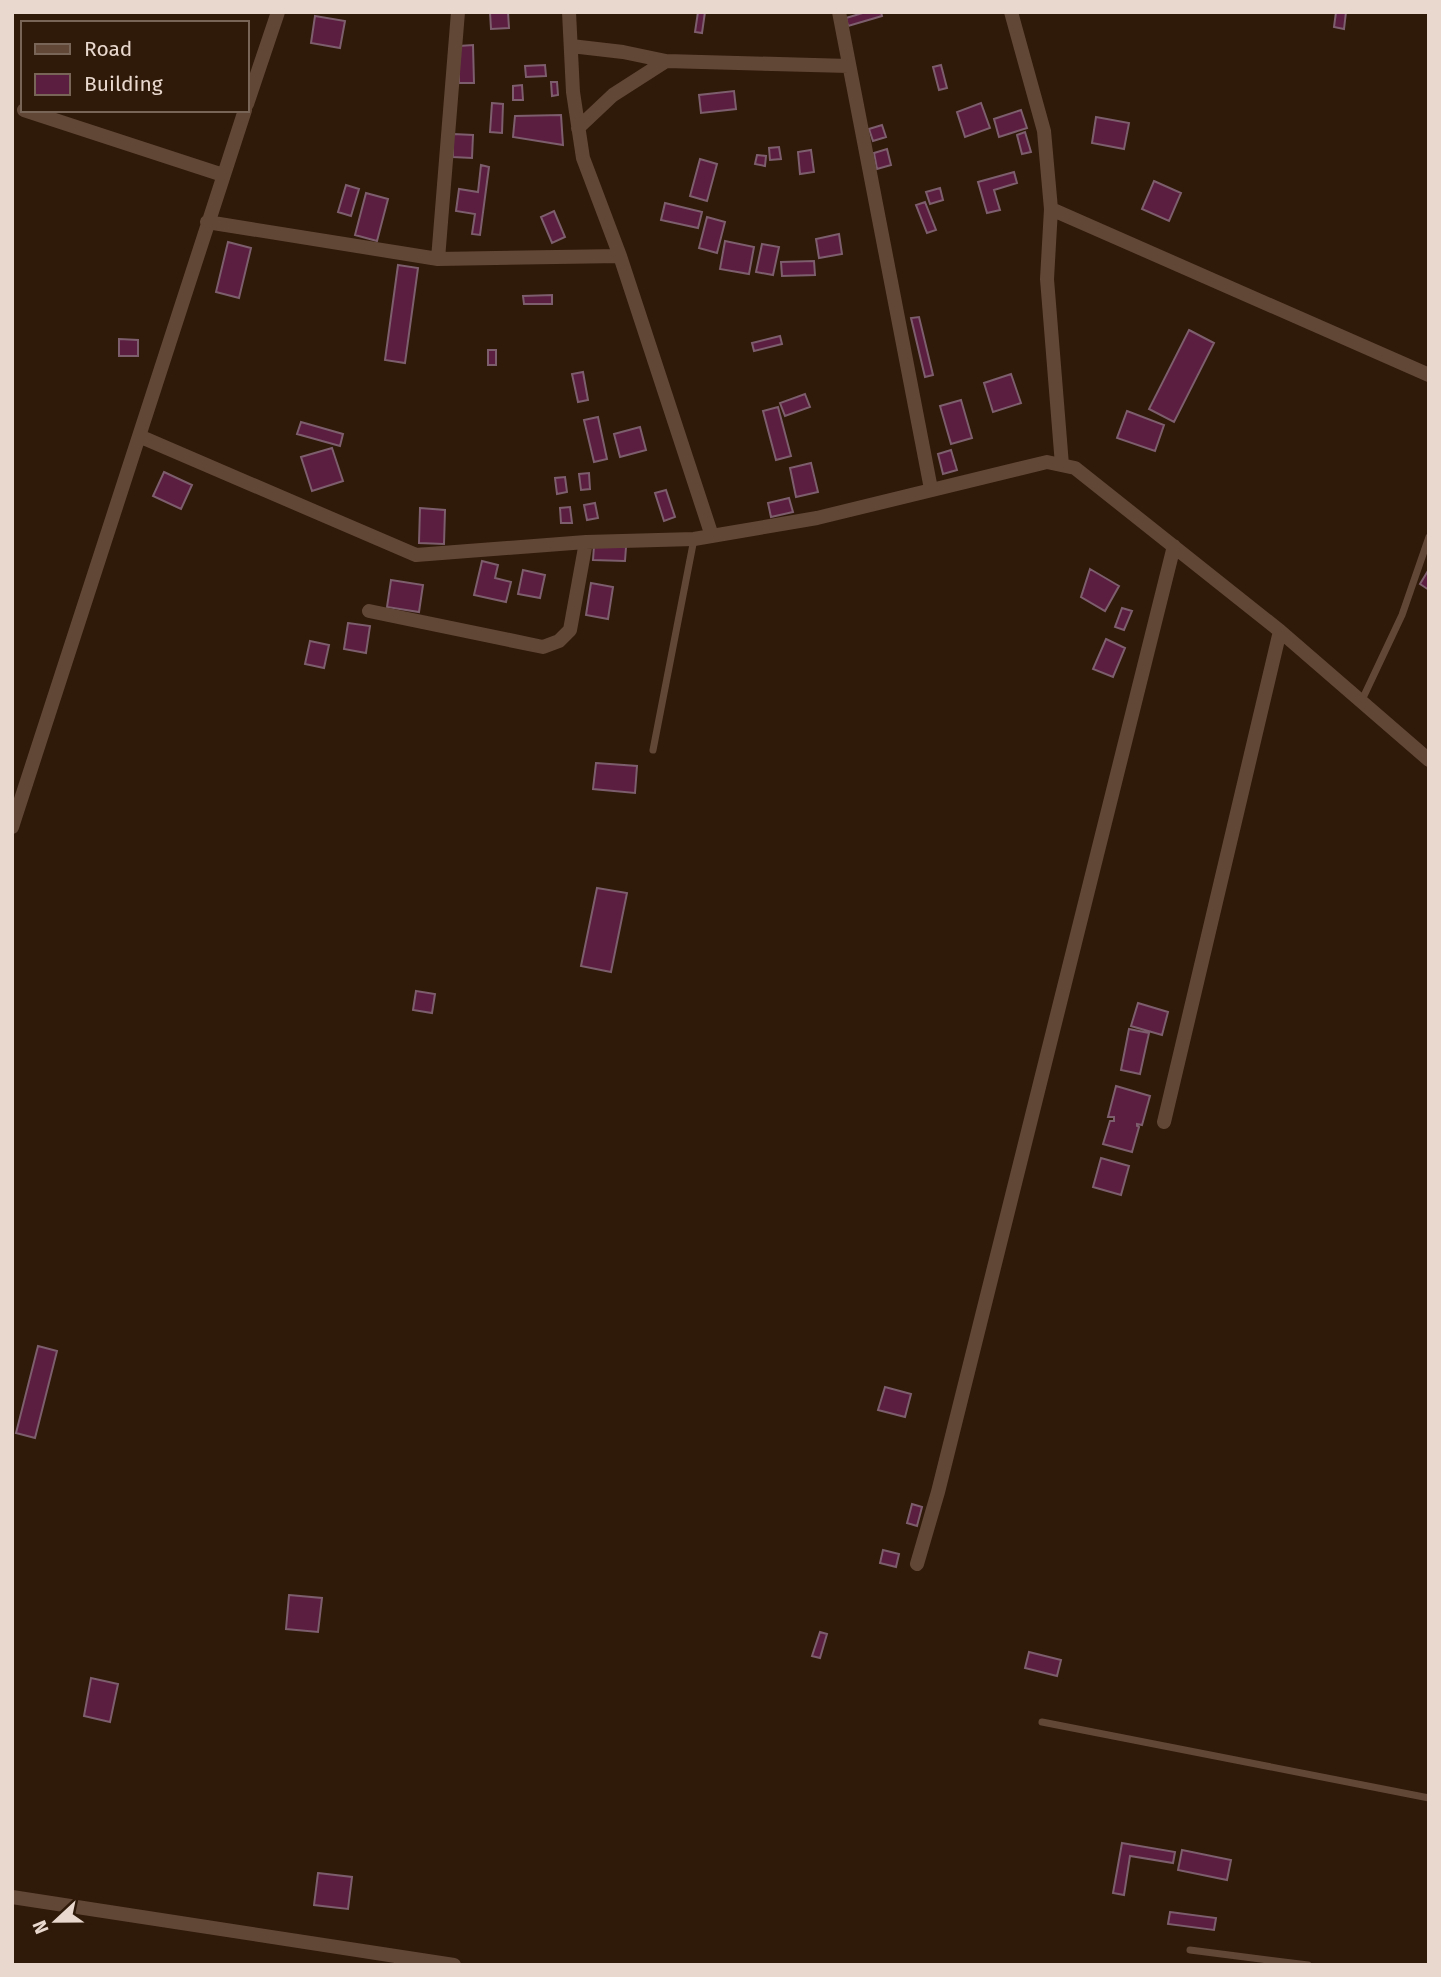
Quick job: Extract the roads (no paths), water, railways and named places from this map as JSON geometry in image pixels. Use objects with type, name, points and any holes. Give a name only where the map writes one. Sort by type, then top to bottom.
[{"type":"street","points":[[248,101],[278,12]]},
{"type":"street","points":[[438,259],[458,12]]},
{"type":"street","points":[[569,12],[573,92],[583,158],[621,256],[712,536]]},
{"type":"street","points":[[839,12],[931,489]]},
{"type":"street","points":[[1012,12],[1044,131],[1051,209],[1047,279],[1062,465]]},
{"type":"street","points":[[571,46],[623,52],[666,61],[849,66]]},
{"type":"street","points":[[578,128],[613,95],[666,61]]},
{"type":"street","points":[[29,112],[223,175]]},
{"type":"street","points":[[12,827],[244,112]]},
{"type":"street","points":[[1051,209],[1429,375]]},
{"type":"street","points":[[207,222],[438,259],[621,256]]},
{"type":"street","points":[[139,436],[416,555],[586,542],[694,539],[817,518],[1047,462],[1074,468],[1280,631],[1429,760]]},
{"type":"street","points":[[369,611],[543,647],[559,641],[570,630],[586,542]]},
{"type":"street","points":[[917,1564],[945,1465],[1174,546]]},
{"type":"street","points":[[1164,1122],[1280,631]]},
{"type":"street","points":[[12,1897],[454,1965]]},
{"type":"lane","points":[[1362,700],[1402,615],[1429,537]]},
{"type":"lane","points":[[653,750],[694,539]]},
{"type":"lane","points":[[1042,1721],[1429,1798]]},
{"type":"lane","points":[[1190,1950],[1308,1965]]}]
